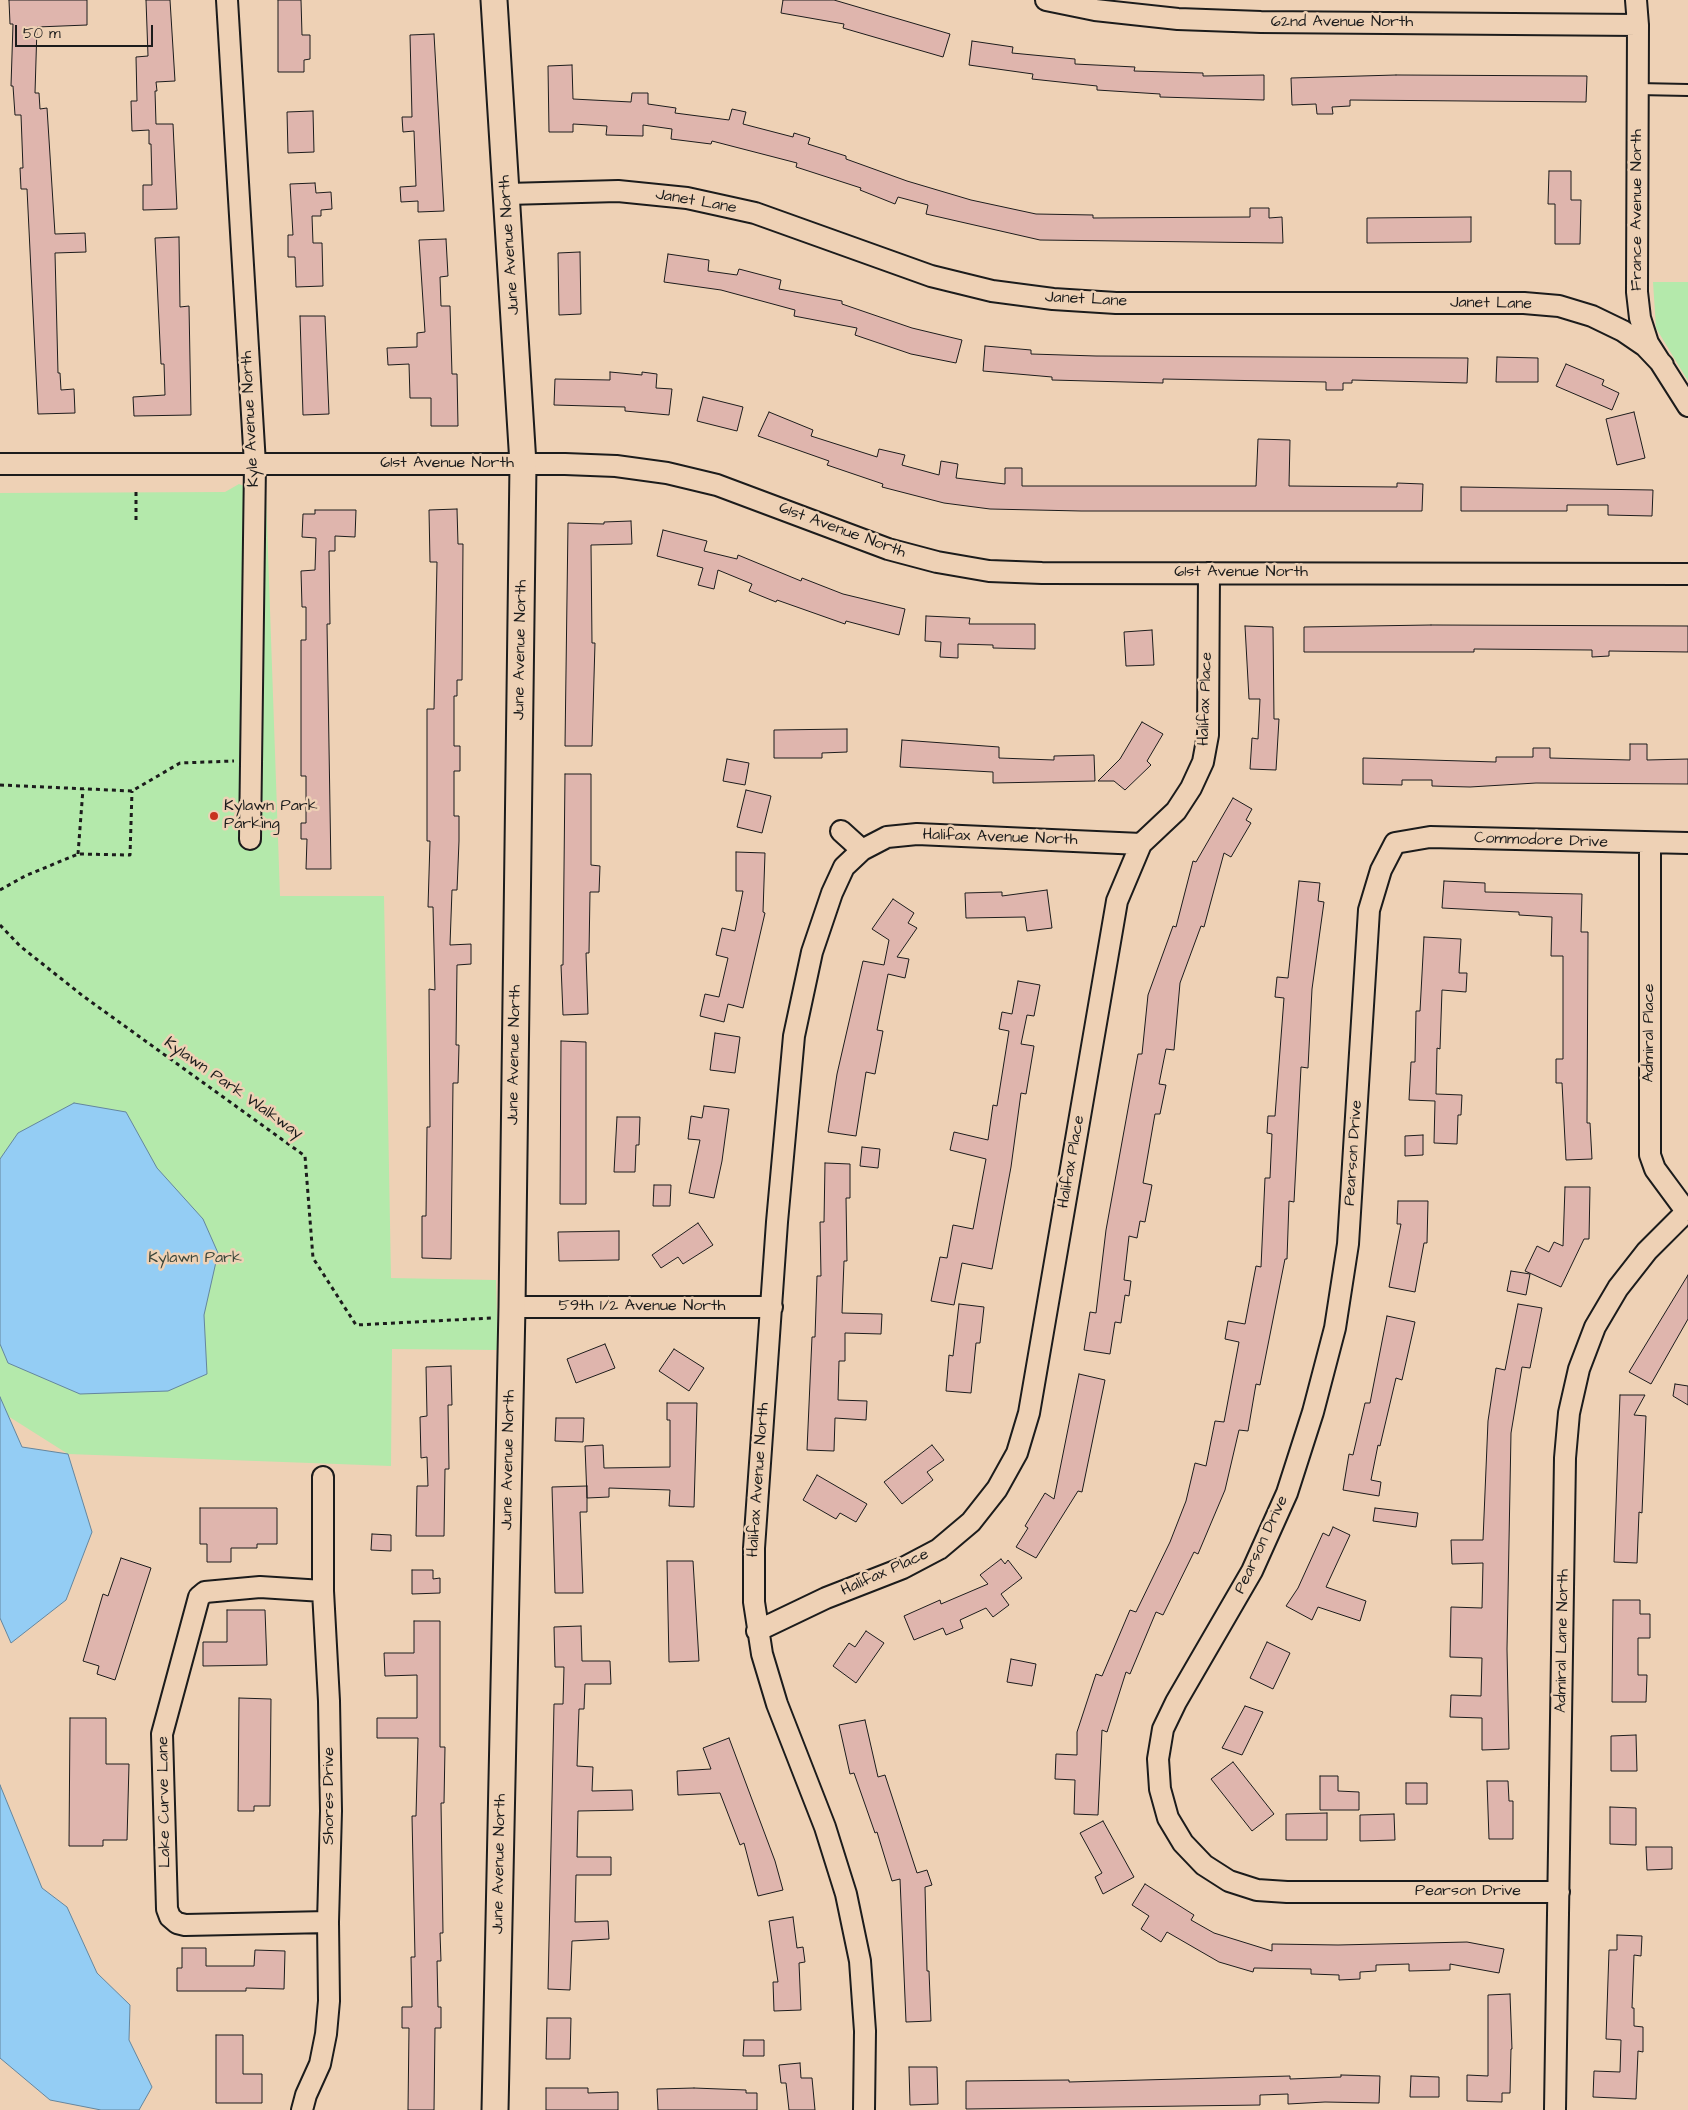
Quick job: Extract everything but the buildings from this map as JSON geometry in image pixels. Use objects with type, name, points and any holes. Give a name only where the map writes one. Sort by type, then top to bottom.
[{"type":"street","name":"Kyle Avenue North","points":[[227,0],[255,464],[250,839]]},
{"type":"street","name":"June Avenue North","points":[[494,0],[523,464],[512,1310],[495,2110]]},
{"type":"street","name":"62nd Avenue North","points":[[1046,0],[1095,10],[1178,19],[1242,22],[1638,25]]},
{"type":"street","name":"France Avenue North","points":[[1636,0],[1638,25],[1637,292],[1640,318],[1648,343],[1688,406]]},
{"type":"street","name":"Janet Lane","points":[[507,194],[618,191],[687,198],[755,213],[931,276],[992,291],[1053,299],[1116,303],[1524,303],[1559,306],[1592,316],[1623,331],[1645,346],[1663,365]]},
{"type":"street","name":"61st Avenue North","points":[[0,464],[523,464],[616,466],[676,475],[717,485],[888,549],[937,562],[989,571],[1042,573],[1688,574]]},
{"type":"street","name":"Halifax Place","points":[[757,1631],[826,1598],[903,1568],[939,1549],[971,1522],[997,1489],[1017,1453],[1029,1413],[1117,901],[1141,844],[1176,811],[1191,788],[1202,762],[1208,735],[1209,573]]},
{"type":"street","points":[[841,831],[862,850]]},
{"type":"street","name":"Halifax Avenue North","points":[[864,2110],[865,2031],[860,1961],[846,1894],[825,1827],[777,1704],[757,1631],[754,1602],[754,1548],[777,1222],[794,1036],[812,952],[832,893],[844,868],[862,850],[887,837],[916,834],[1141,844]]},
{"type":"street","name":"Commodore Drive","points":[[1395,843],[1430,838],[1688,843]]},
{"type":"street","name":"Pearson Drive","points":[[1395,843],[1382,870],[1369,910],[1348,1244],[1335,1328],[1314,1412],[1287,1493],[1252,1571],[1163,1729],[1158,1760],[1160,1789],[1168,1818],[1183,1844],[1204,1865],[1229,1881],[1257,1890],[1287,1892],[1559,1892]]},
{"type":"street","name":"Admiral Place","points":[[1650,843],[1650,1155],[1655,1169],[1687,1210]]},
{"type":"street","name":"Admiral Lane North","points":[[1555,2110],[1565,1458],[1569,1413],[1579,1369],[1595,1327],[1618,1288],[1647,1251],[1687,1210]]},
{"type":"street","name":"59th 1/2 Avenue North","points":[[512,1310],[772,1307]]},
{"type":"street","name":"Shores Drive","points":[[302,2110],[306,2095],[320,2064],[326,2034],[329,2001],[328,1922],[331,1781],[323,1591],[324,1477]]},
{"type":"street","name":"Lake Curve Lane","points":[[323,1591],[260,1587],[205,1592],[199,1597],[162,1734],[167,1909],[170,1917],[177,1923],[185,1925],[328,1922]]},
{"type":"lane","points":[[1638,89],[1688,90]]},
{"type":"path","points":[[136,492],[136,521]]},
{"type":"path","points":[[0,785],[132,791],[180,763],[250,760]]},
{"type":"path","points":[[78,854],[83,789]]},
{"type":"path","points":[[0,890],[25,876],[78,854],[130,855],[132,791]]},
{"type":"path","name":"Kylawn Park Walkway","points":[[0,925],[20,946],[83,996],[305,1156],[313,1258],[356,1325],[490,1318],[512,1310]]},
{"type":"green space","points":[[1653,282],[1688,282],[1688,381],[1656,328]]},
{"type":"green space","name":"Kylawn Park","points":[[239,484],[266,495],[280,896],[384,896],[391,1278],[496,1280],[498,1350],[392,1349],[391,1466],[68,1454],[0,1411],[0,493],[225,492]]},
{"type":"water","points":[[74,1103],[126,1112],[157,1168],[203,1219],[218,1253],[204,1315],[207,1374],[168,1391],[80,1394],[8,1363],[0,1344],[0,1159],[18,1133]]},
{"type":"water","points":[[0,1397],[22,1447],[68,1454],[92,1532],[66,1600],[11,1643],[0,1618]]},
{"type":"water","points":[[0,1785],[42,1888],[67,1907],[97,1973],[130,2005],[129,2040],[152,2087],[139,2110],[101,2110],[50,2100],[0,2058]]},
{"type":"place","name":"Kylawn Park Parking","points":[[214,816]]}]
